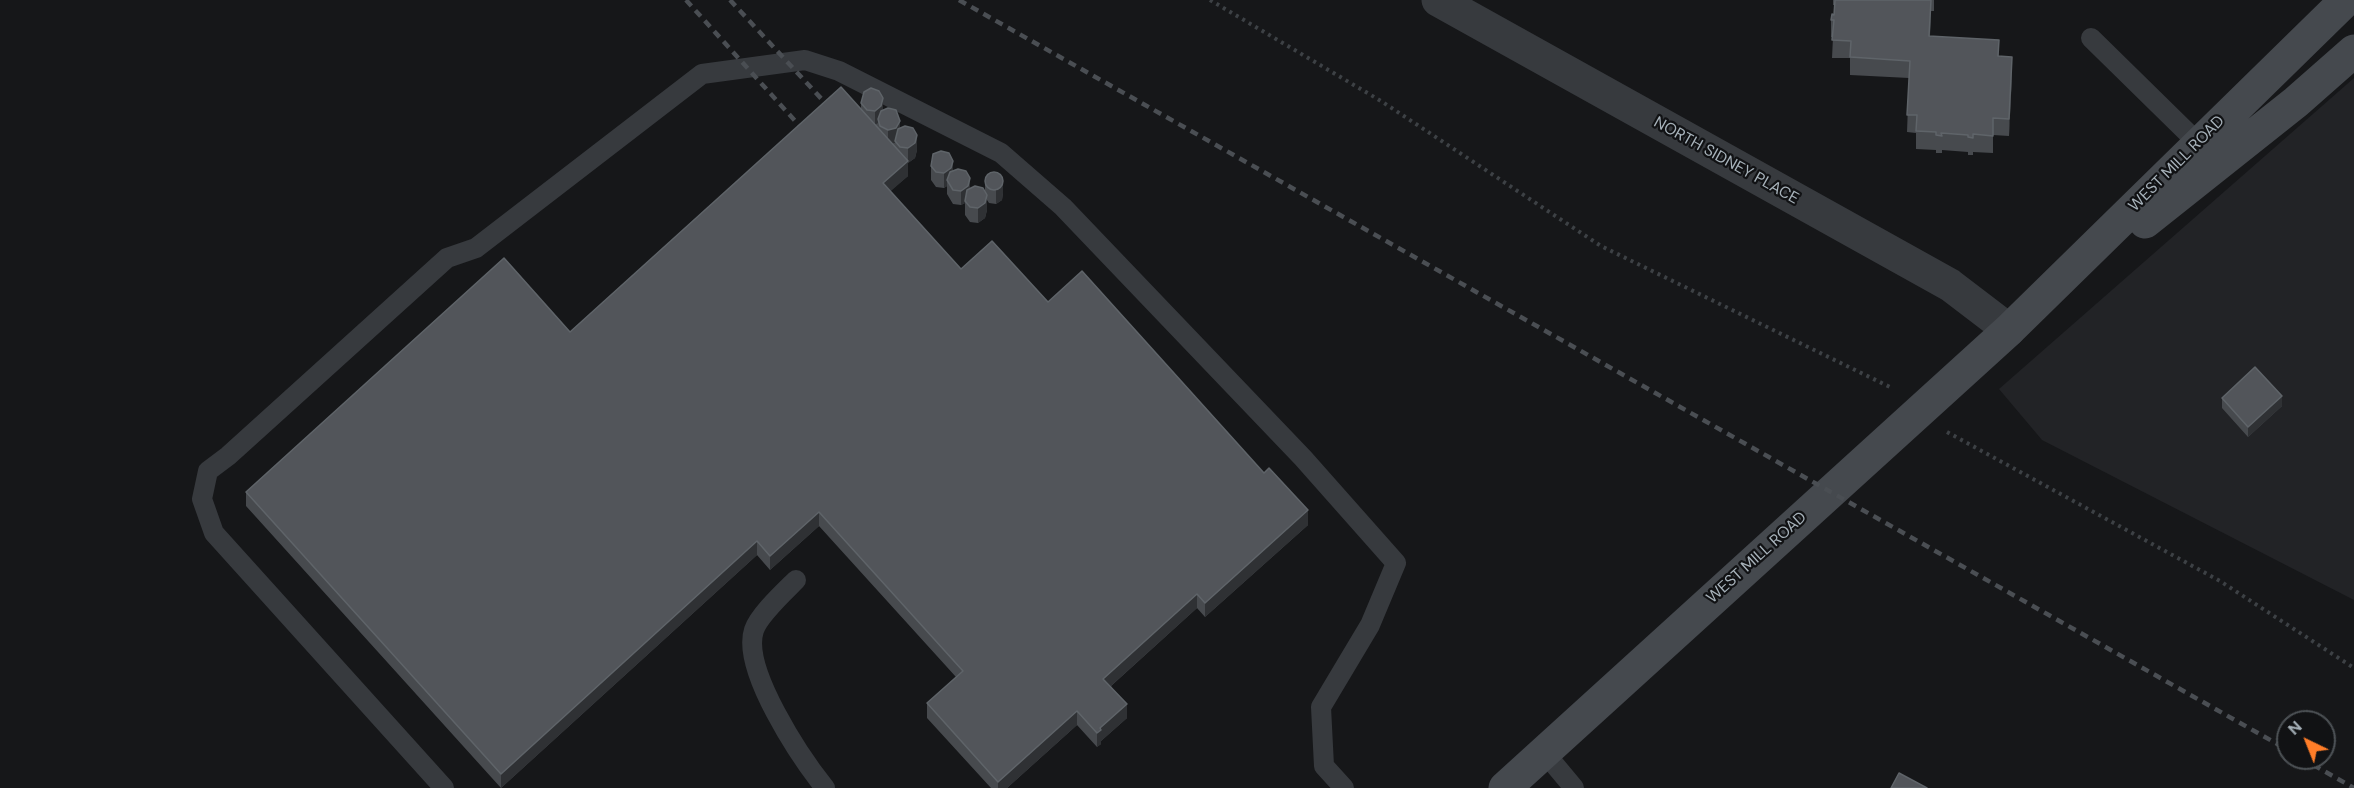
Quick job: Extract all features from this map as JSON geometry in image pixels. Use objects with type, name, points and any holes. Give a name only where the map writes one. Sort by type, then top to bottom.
[{"type":"main road","name":"WEST MILL ROAD","points":[[1505,788],[2009,330],[2339,2]]},
{"type":"main road","name":"WEST MILL ROAD","points":[[2009,330],[2296,102],[2354,51]]},
{"type":"street","name":"NORTH SIDNEY PLACE","points":[[1438,0],[1950,285],[2009,330]]},
{"type":"lane","points":[[2091,38],[2198,143]]},
{"type":"lane","points":[[444,788],[214,532],[202,499],[208,471],[228,456],[447,258],[477,248],[702,74],[805,60],[839,71],[1001,153],[1063,207],[1303,458],[1396,563],[1370,625],[1321,707],[1324,766],[1344,788]]},
{"type":"lane","points":[[796,580],[754,630],[753,648],[760,676],[776,714],[801,758],[825,788]]},
{"type":"lane","points":[[1544,752],[1574,788]]},
{"type":"path","points":[[1210,0],[1381,101],[1601,246],[1893,388]]},
{"type":"path","points":[[1945,431],[2220,581],[2354,668]]},
{"type":"shaded area","points":[[2354,78],[2354,600],[2042,440],[1999,389]]},
{"type":"building","points":[[1835,0],[1931,0],[1929,36],[1999,40],[1998,56],[2012,57],[2009,119],[1993,118],[1993,136],[1973,134],[1973,138],[1968,135],[1941,133],[1942,136],[1936,135],[1936,132],[1916,131],[1917,115],[1907,115],[1910,61],[1850,57],[1851,41],[1832,40],[1834,20],[1831,20],[1832,14],[1834,15]]},
{"type":"building","points":[[841,87],[908,161],[883,183],[961,269],[992,241],[1048,302],[1082,271],[1264,473],[1269,468],[1308,510],[1205,603],[1197,594],[1103,679],[1127,704],[1100,728],[1101,730],[1097,733],[1077,711],[998,782],[927,703],[963,671],[819,512],[770,556],[757,541],[501,774],[246,492],[504,258],[570,332]]},
{"type":"building","points":[[871,88],[879,91],[883,98],[881,106],[875,111],[867,110],[861,103],[864,92]]},
{"type":"building","points":[[888,108],[896,110],[900,121],[896,128],[888,130],[880,126],[878,119],[881,111]]},
{"type":"building","points":[[905,126],[913,128],[917,135],[915,143],[908,148],[900,147],[895,141],[898,129]]},
{"type":"building","points":[[941,151],[949,153],[953,161],[951,168],[944,173],[936,172],[931,166],[933,154]]},
{"type":"building","points":[[958,169],[966,171],[970,178],[968,186],[961,191],[953,190],[947,180],[950,172]]},
{"type":"building","points":[[994,172],[1000,175],[1003,181],[1000,187],[994,190],[988,187],[985,181],[988,175]]},
{"type":"building","points":[[975,186],[983,188],[987,195],[985,203],[978,208],[970,207],[965,201],[967,190]]},
{"type":"building","points":[[2255,367],[2282,396],[2248,427],[2222,398]]},
{"type":"building","points":[[1899,773],[1927,788],[1891,788]]},
{"type":"railway","points":[[686,0],[806,133]]},
{"type":"railway","points":[[730,0],[829,107]]},
{"type":"railway","points":[[959,0],[2276,743]]},
{"type":"railway","points":[[2322,770],[2354,788]]}]
